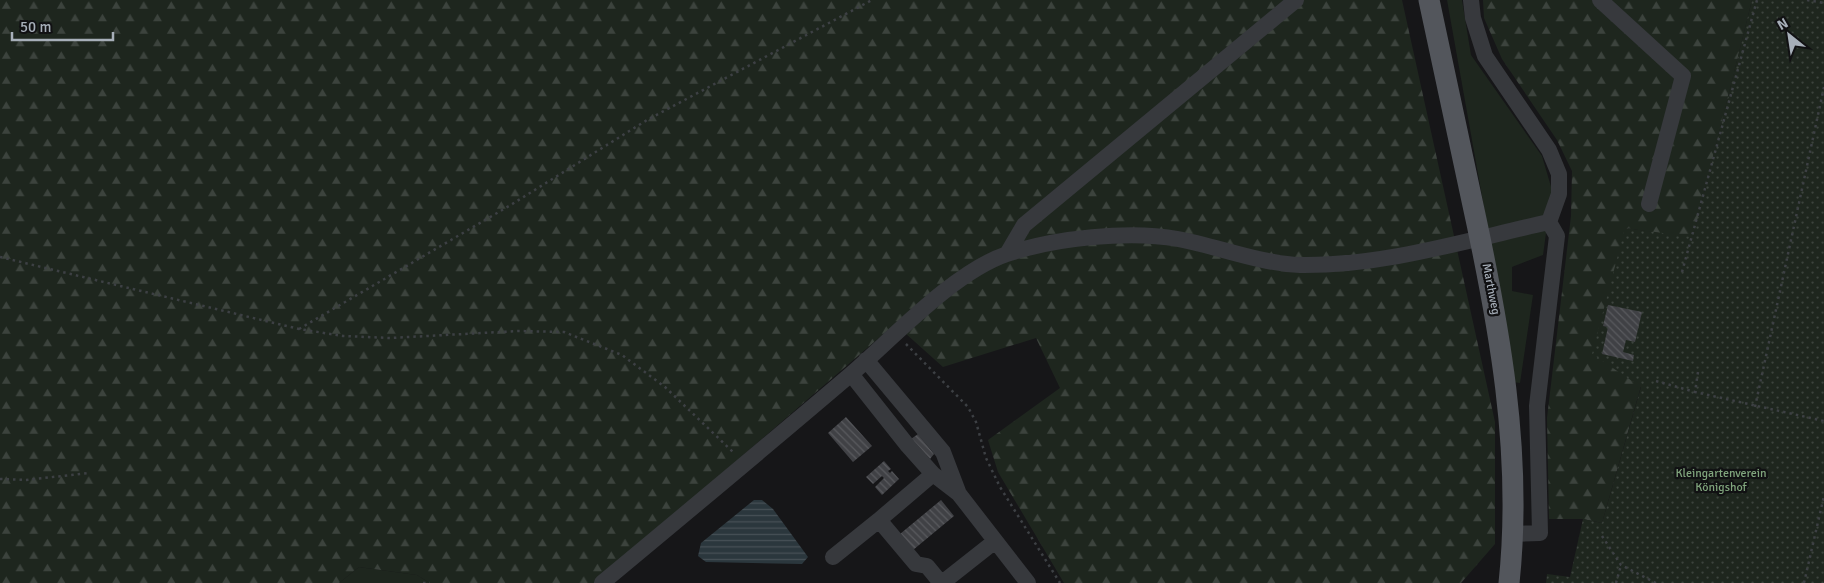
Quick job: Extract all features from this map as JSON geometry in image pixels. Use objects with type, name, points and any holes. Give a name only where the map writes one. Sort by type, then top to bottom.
[{"type":"main road","name":"Marthweg","points":[[1429,0],[1480,237],[1508,396],[1514,492],[1509,583]]},
{"type":"street","points":[[1007,254],[1024,225],[1296,0]]},
{"type":"street","points":[[1471,0],[1473,18],[1485,56],[1549,150],[1559,174],[1559,194],[1549,222],[1557,236],[1537,406],[1540,533],[1513,534]]},
{"type":"street","points":[[1600,0],[1683,76],[1649,204]]},
{"type":"street","points":[[602,583],[851,374],[939,296],[974,270],[1007,254],[1065,240],[1112,236],[1176,238],[1297,265],[1348,263],[1386,258],[1549,222]]},
{"type":"street","points":[[866,360],[943,452],[958,494]]},
{"type":"street","points":[[851,374],[908,446],[933,474],[958,494],[1028,583]]},
{"type":"street","points":[[833,557],[933,474]]},
{"type":"street","points":[[879,520],[916,564],[927,566],[942,583],[994,542]]},
{"type":"path","points":[[300,329],[509,206],[647,120],[872,0]]},
{"type":"path","points":[[1682,272],[1756,0]]},
{"type":"path","points":[[1808,0],[1824,3]]},
{"type":"path","points":[[1755,407],[1824,87]]},
{"type":"path","points":[[0,257],[300,329],[344,336],[390,338],[519,331],[564,332],[622,355],[665,387],[746,463]]},
{"type":"path","points":[[897,334],[968,407],[976,422],[986,458],[1000,487],[1060,583]]},
{"type":"path","points":[[1695,392],[1698,372]]},
{"type":"path","points":[[1656,381],[1755,407],[1824,421]]},
{"type":"path","points":[[0,479],[26,480],[89,473]]},
{"type":"path","points":[[1804,583],[1824,496]]},
{"type":"path","points":[[1602,536],[1621,565],[1656,583]]},
{"type":"path","points":[[1616,583],[1621,565]]},
{"type":"path","points":[[423,583],[430,583]]},
{"type":"green space","points":[[0,0],[1402,0],[1495,422],[1495,544],[1461,583],[1064,583],[998,472],[988,440],[1060,388],[1036,338],[943,367],[895,324],[595,583],[430,583],[417,575],[359,567],[339,583],[0,583]]},
{"type":"green space","points":[[1447,0],[1462,0],[1471,55],[1542,156],[1552,190],[1543,255],[1512,267],[1512,291],[1533,295],[1520,383],[1512,382],[1485,213]]},
{"type":"green space","points":[[1483,0],[1752,0],[1693,238],[1625,228],[1641,386],[1602,523],[1583,519],[1549,519],[1547,418],[1571,216],[1572,171],[1557,140],[1502,59],[1484,18]]},
{"type":"green space","name":"Kleingartenverein Königshof","points":[[1752,0],[1824,0],[1824,583],[1546,583],[1547,574],[1570,577],[1583,519],[1602,523],[1641,387],[1592,354],[1625,228],[1693,237]]},
{"type":"green space","points":[[359,567],[417,575],[430,583],[339,583]]},
{"type":"shaded area","points":[[754,500],[762,500],[773,509],[808,557],[802,564],[706,562],[698,556],[701,543]]},
{"type":"building","points":[[1608,305],[1642,312],[1635,342],[1626,340],[1623,352],[1634,355],[1633,361],[1602,354],[1608,327],[1603,326]]},
{"type":"building","points":[[846,417],[872,446],[853,462],[828,433]]},
{"type":"building","points":[[918,434],[934,454],[930,459],[911,439]]},
{"type":"building","points":[[884,461],[891,469],[888,471],[890,473],[892,471],[899,479],[882,495],[875,487],[884,478],[882,476],[873,484],[866,477]]},
{"type":"building","points":[[941,500],[954,516],[913,550],[900,534]]}]
